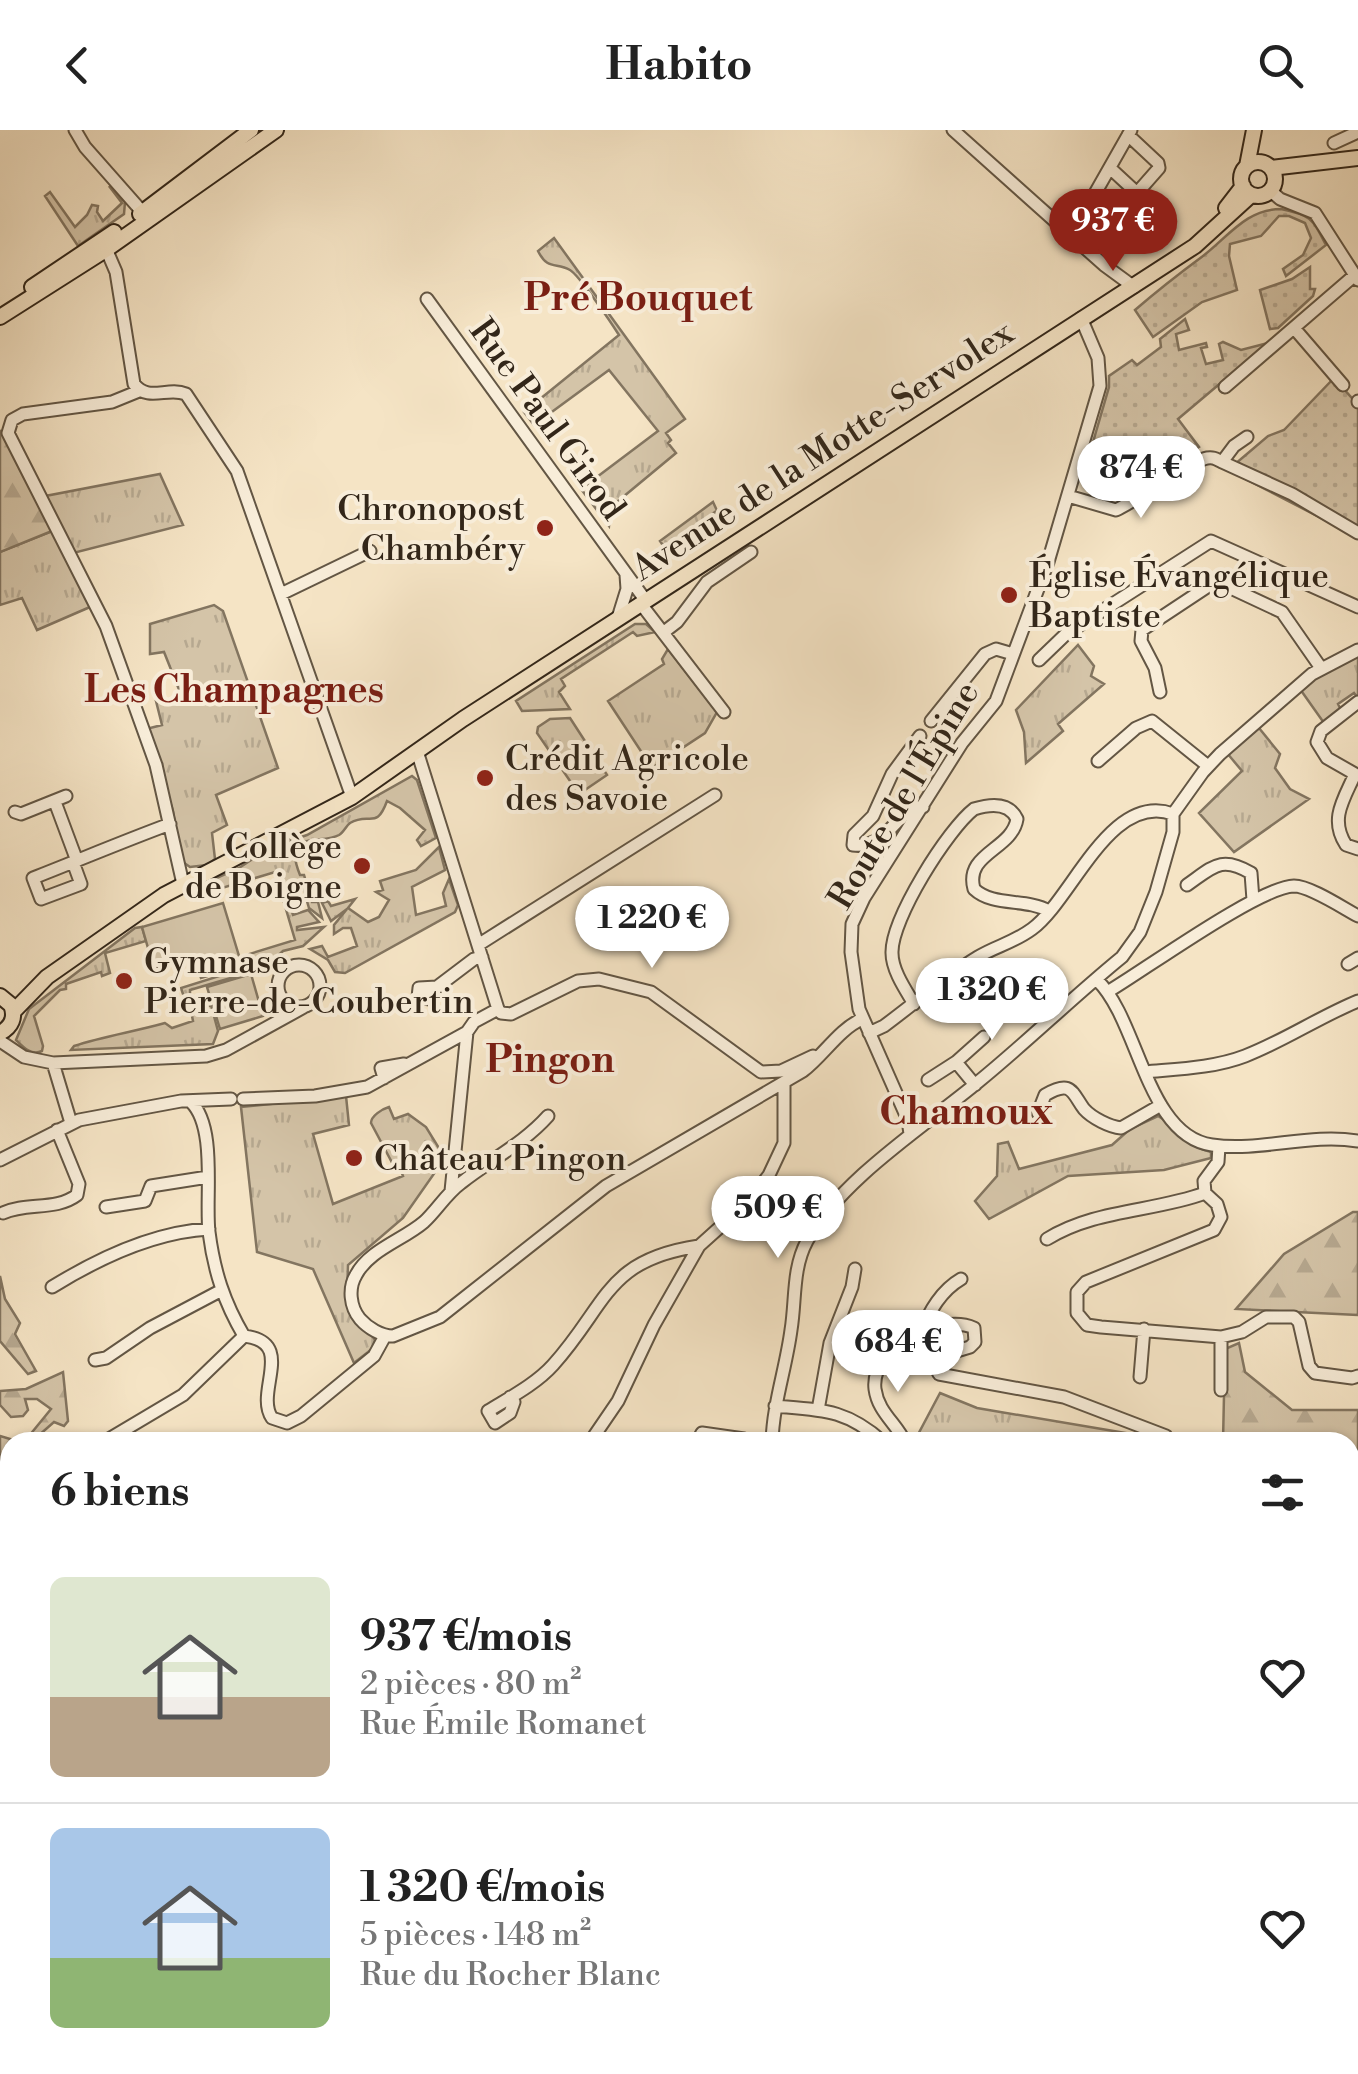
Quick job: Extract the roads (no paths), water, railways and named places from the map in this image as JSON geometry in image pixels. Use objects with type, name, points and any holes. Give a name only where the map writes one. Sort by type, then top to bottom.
[{"type":"main road","points":[[0,318],[105,245],[251,130]]},
{"type":"main road","points":[[145,215],[276,130]]},
{"type":"main road","points":[[1257,130],[1260,181]]},
{"type":"main road","name":"Avenue de la Motte-Servolex","points":[[417,751],[1196,246],[1260,181],[1298,166],[1358,158]]},
{"type":"main road","points":[[0,307],[105,245]]},
{"type":"main road","points":[[5,1030],[14,1010],[47,978],[184,884],[352,797],[417,751]]},
{"type":"main road","points":[[14,1010],[1,996],[47,978]]},
{"type":"street","points":[[75,130],[85,147],[145,215]]},
{"type":"street","points":[[953,130],[1104,265],[1134,286]]},
{"type":"street","points":[[1334,143],[1358,132]]},
{"type":"street","points":[[1072,234],[1130,133],[1158,163],[1137,192]]},
{"type":"street","points":[[1110,168],[1137,192],[1144,221]]},
{"type":"street","points":[[1226,387],[1356,278],[1315,214],[1295,204],[1276,202],[1260,181]]},
{"type":"street","points":[[105,245],[116,272],[132,378],[139,391],[150,395],[182,391],[238,471],[352,797]]},
{"type":"street","points":[[1104,265],[1110,276],[1112,300]]},
{"type":"street","name":"Rue Paul Girod","points":[[427,299],[724,712]]},
{"type":"street","name":"Route de l'Épine","points":[[910,1134],[908,1120],[862,1019],[853,967],[852,924],[962,743],[990,712],[1048,562],[1100,378],[1098,358],[1081,318]]},
{"type":"street","points":[[1294,328],[1343,385]]},
{"type":"street","points":[[139,391],[124,399],[23,414],[4,424],[106,626],[156,765],[184,884]]},
{"type":"street","points":[[1222,462],[1248,436]]},
{"type":"street","points":[[1068,496],[1116,510],[1202,459],[1213,457],[1292,494],[1358,532]]},
{"type":"street","points":[[1039,660],[1066,634],[1211,541],[1358,607]]},
{"type":"street","points":[[281,594],[370,552]]},
{"type":"street","points":[[664,632],[678,622],[707,582],[752,552]]},
{"type":"street","name":"Rue Paul Girod","points":[[618,618],[627,589],[626,571]]},
{"type":"street","points":[[1160,692],[1155,668],[1141,641],[1142,630],[1213,583],[1282,612],[1321,668]]},
{"type":"street","points":[[931,721],[985,654],[996,649],[1013,654]]},
{"type":"street","points":[[773,1432],[791,1330],[795,1278],[804,1245],[838,1198],[1122,958],[1140,932],[1170,847],[1174,814],[1208,766],[1321,668],[1358,650]]},
{"type":"street","points":[[1358,702],[1322,731],[1317,742],[1327,758],[1356,773],[1336,820],[1346,844],[1358,848]]},
{"type":"street","points":[[1098,761],[1136,728],[1152,721],[1208,766]]},
{"type":"street","points":[[920,736],[895,764],[874,816],[854,835],[853,845],[880,840],[910,809],[923,808]]},
{"type":"street","points":[[417,751],[500,1013],[511,1014],[578,981],[599,979],[650,992],[762,1072],[781,1071],[826,1052]]},
{"type":"street","points":[[438,987],[480,951],[715,795]]},
{"type":"street","points":[[15,812],[20,814],[61,799],[75,862],[170,824]]},
{"type":"street","points":[[914,1004],[891,954],[897,923],[952,834],[974,809],[1002,806],[1014,813],[1016,820],[1013,833],[976,864],[972,874],[974,888],[986,898],[1035,905],[1048,911]]},
{"type":"street","points":[[868,1033],[884,1026],[982,954],[1004,948],[1036,927],[1110,833],[1150,812],[1174,814]]},
{"type":"street","points":[[1187,884],[1226,862],[1251,873],[1253,900]]},
{"type":"street","points":[[1109,991],[1253,900],[1298,886],[1358,916]]},
{"type":"street","points":[[0,1041],[32,1060],[53,1063],[212,1055],[270,1026],[304,1006],[316,998],[320,985],[316,972],[304,965],[290,966],[280,975],[277,988],[283,1001],[293,1007],[304,1006]]},
{"type":"street","points":[[1097,980],[1109,991],[1161,1105],[1192,1139],[1219,1146],[1310,1137],[1358,1141]]},
{"type":"street","points":[[270,1026],[279,1017],[283,1001]]},
{"type":"street","points":[[1145,1072],[1244,1057],[1318,1017],[1358,1001]]},
{"type":"street","points":[[0,1160],[71,1123],[180,1101],[342,1093],[367,1087],[384,1078],[381,1068],[401,1062],[407,1067],[498,1009]]},
{"type":"street","points":[[548,1116],[532,1134],[450,1191],[425,1221],[363,1264],[354,1278],[352,1306],[359,1318],[386,1336],[407,1333],[440,1316],[597,1192],[784,1083],[826,1052],[845,1029],[862,1019]]},
{"type":"street","points":[[5,1030],[16,1052]]},
{"type":"street","points":[[450,1191],[467,1032]]},
{"type":"street","points":[[928,1080],[984,1037]]},
{"type":"street","points":[[956,1062],[975,1085]]},
{"type":"street","points":[[53,1063],[71,1123]]},
{"type":"street","points":[[597,1432],[618,1401],[654,1325],[700,1246],[749,1201],[769,1175],[784,1143],[784,1083]]},
{"type":"street","points":[[1038,1112],[1045,1095],[1066,1089],[1077,1093],[1088,1112],[1114,1128],[1122,1128],[1161,1105]]},
{"type":"street","points":[[762,1093],[785,1116]]},
{"type":"street","points":[[191,1102],[198,1109],[203,1127],[209,1229],[220,1291],[244,1336],[258,1341],[271,1355],[266,1409],[276,1421],[288,1423],[301,1416],[374,1356],[386,1336]]},
{"type":"street","points":[[2,1213],[17,1206],[64,1202],[77,1195],[79,1184],[57,1130]]},
{"type":"street","points":[[1219,1146],[1218,1162],[1204,1181],[1205,1194],[1217,1204],[1221,1217],[1214,1230],[1086,1282],[1077,1292],[1077,1313],[1087,1325],[1221,1337],[1242,1332],[1266,1317],[1294,1317],[1299,1322],[1309,1366],[1316,1374],[1358,1376]]},
{"type":"street","points":[[456,1160],[477,1172]]},
{"type":"street","points":[[106,1207],[145,1201],[151,1186],[208,1177]]},
{"type":"street","points":[[1048,1239],[1064,1228],[1205,1194]]},
{"type":"street","points":[[52,1287],[134,1246],[189,1230],[209,1229]]},
{"type":"street","points":[[510,1397],[551,1368],[618,1279],[664,1251],[700,1246]]},
{"type":"street","points":[[818,1410],[830,1343],[855,1269]]},
{"type":"street","points":[[922,1331],[928,1315],[952,1284],[961,1279]]},
{"type":"street","points":[[95,1360],[106,1358],[150,1328],[220,1291]]},
{"type":"street","points":[[899,1432],[880,1406],[874,1382],[882,1358],[922,1331],[963,1325],[976,1331],[975,1342],[938,1358],[936,1370],[942,1376],[1004,1384],[1076,1400],[1156,1432]]},
{"type":"street","points":[[1140,1377],[1144,1329]]},
{"type":"street","points":[[121,1432],[183,1395],[244,1336]]},
{"type":"street","points":[[1221,1337],[1221,1390]]},
{"type":"street","points":[[775,1406],[833,1411],[872,1432]]},
{"type":"place","name":"Chronopost Chambéry","points":[[545,528]]},
{"type":"place","name":"Église Évangélique Baptiste","points":[[1009,595]]},
{"type":"place","name":"Crédit Agricole des Savoie","points":[[485,778]]},
{"type":"place","name":"Collège de Boigne","points":[[362,866]]},
{"type":"place","name":"Gymnase Pierre-de-Coubertin","points":[[124,981]]},
{"type":"place","name":"Château Pingon","points":[[354,1158]]},
{"type":"district","name":"Pré Bouquet","points":[[638,297]]},
{"type":"district","name":"Les Champagnes","points":[[234,689]]},
{"type":"district","name":"Pingon","points":[[550,1059]]},
{"type":"district","name":"Chamoux","points":[[966,1111]]}]
